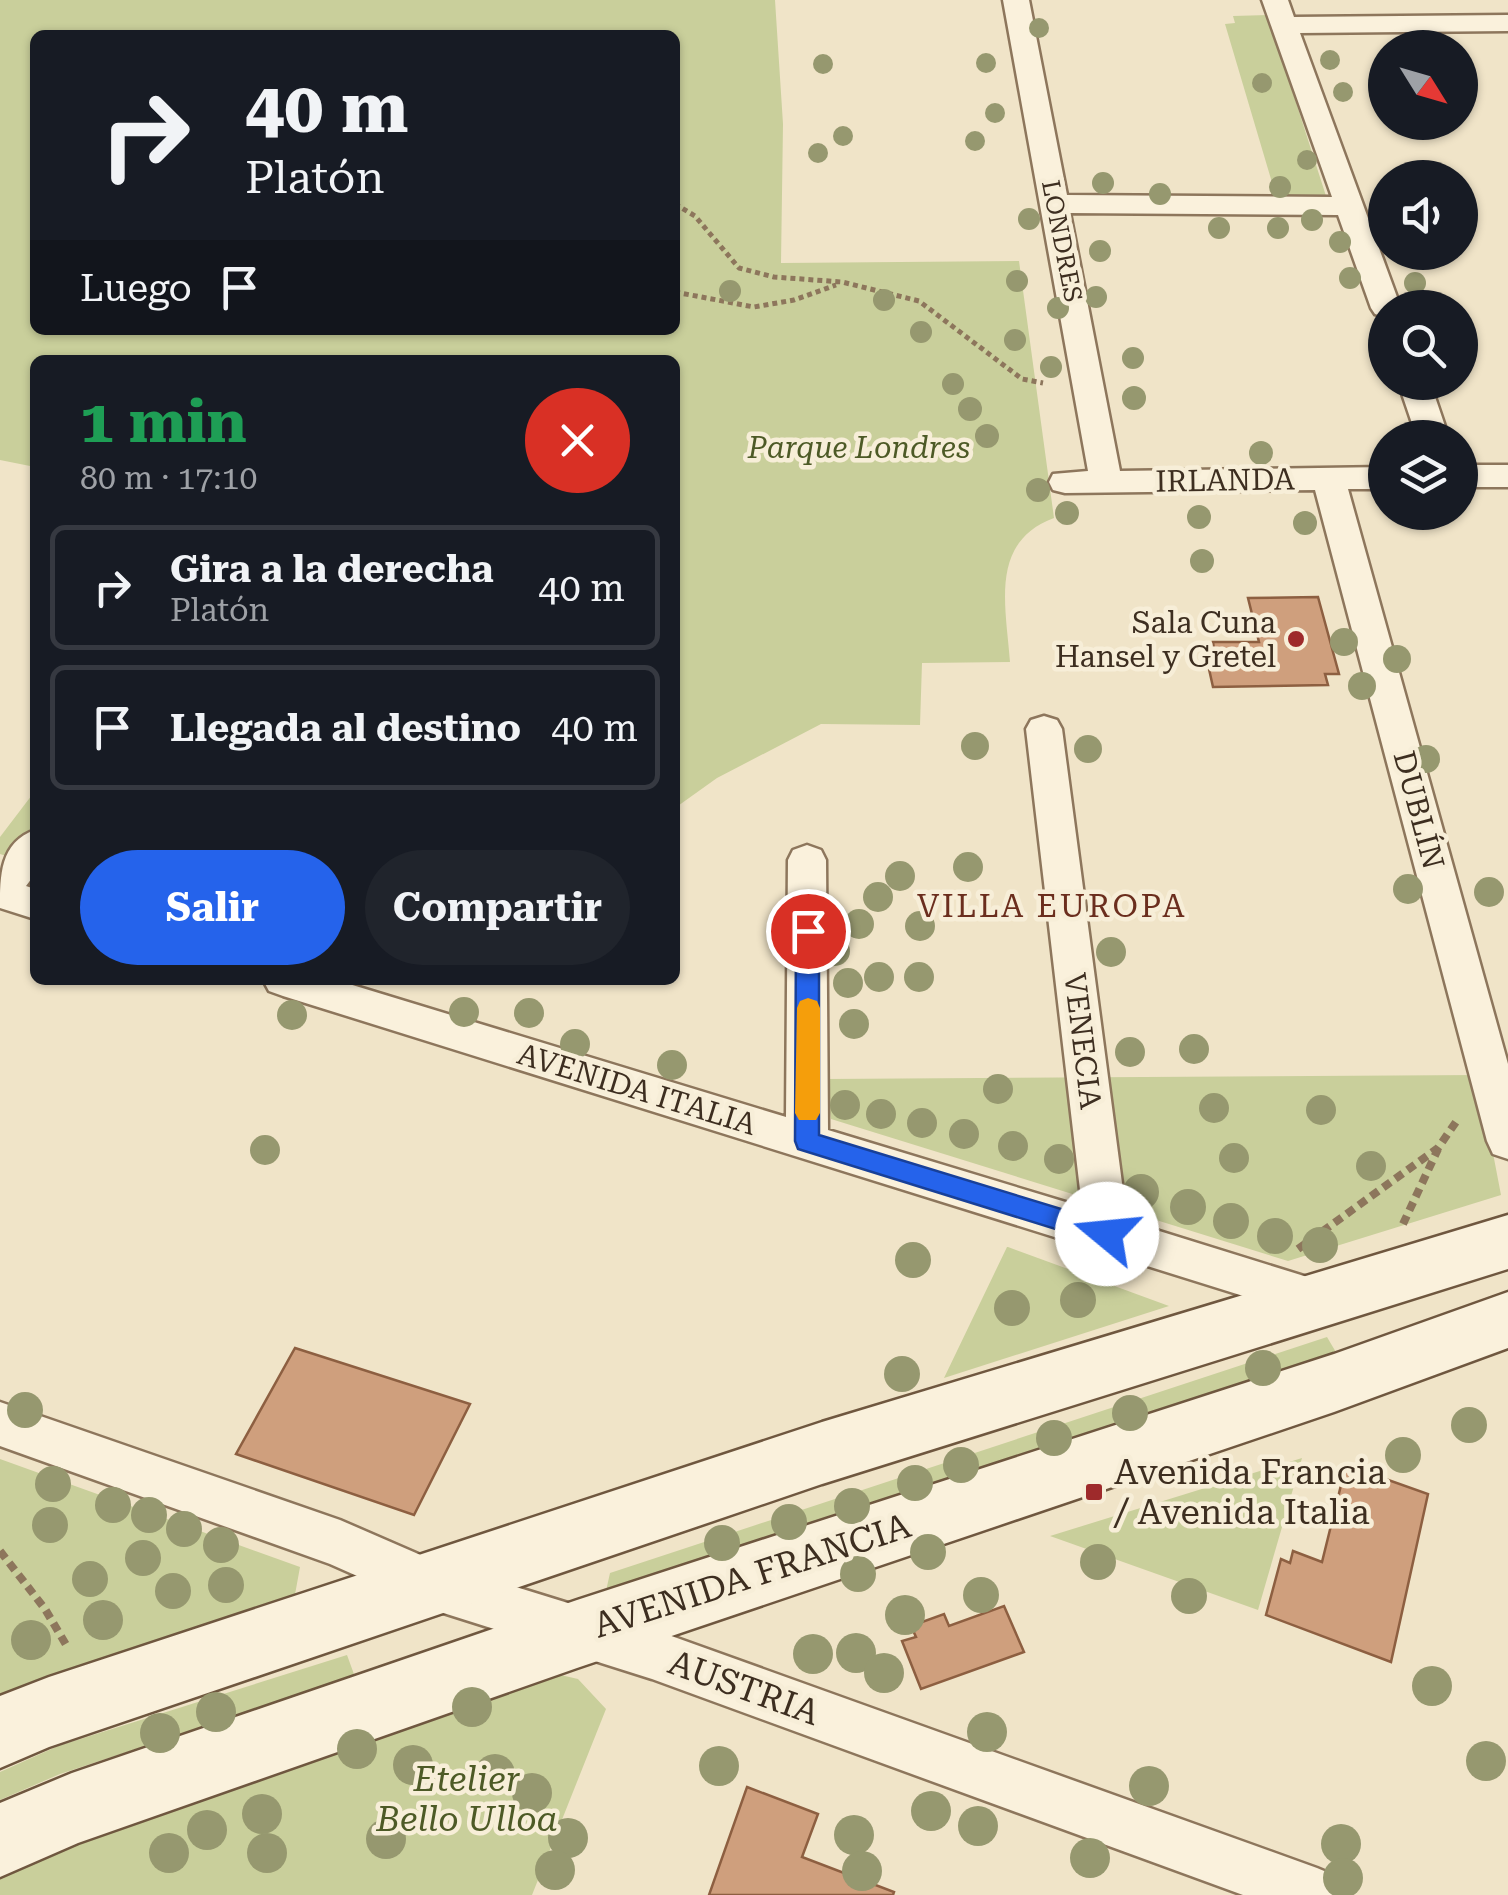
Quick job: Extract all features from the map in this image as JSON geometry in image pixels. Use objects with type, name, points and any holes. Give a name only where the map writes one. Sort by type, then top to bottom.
[{"type":"main road","points":[[0,1732],[49,1712],[822,1454],[1302,1280],[1508,1242]]},
{"type":"main road","name":"AVENIDA ITALIA","points":[[1302,1280],[1488,1339]]},
{"type":"main road","name":"AVENIDA FRANCIA","points":[[0,1840],[72,1809],[576,1634],[1334,1383],[1488,1339]]},
{"type":"street","name":"LONDRES","points":[[1016,0],[1106,482]]},
{"type":"street","points":[[1380,290],[1280,12],[1508,23]]},
{"type":"street","points":[[1055,204],[1350,206]]},
{"type":"street","points":[[1478,476],[1508,476]]},
{"type":"street","name":"IRLANDA","points":[[1065,482],[1368,478]]},
{"type":"street","name":"DUBLÍN","points":[[1329,479],[1508,1140]]},
{"type":"street","name":"VENECIA","points":[[1044,728],[1107,1234]]},
{"type":"street","points":[[30,852],[0,892],[30,902]]},
{"type":"street","points":[[807,860],[807,1141]]},
{"type":"street","name":"AVENIDA ITALIA","points":[[299,985],[1107,1234],[1302,1280]]},
{"type":"street","name":"AUSTRIA","points":[[0,1424],[340,1544],[434,1586],[670,1661],[1317,1895]]},
{"type":"path","points":[[680,207],[695,216],[740,268],[774,277],[842,282],[919,302],[1022,378],[1043,383]]},
{"type":"path","points":[[680,293],[754,307],[794,300],[842,282]]},
{"type":"path","points":[[1394,1241],[1438,1148],[1491,1073]]},
{"type":"path","points":[[1302,1280],[1438,1148]]},
{"type":"path","points":[[0,1551],[45,1610],[70,1652]]},
{"type":"green space","name":"Parque Londres","points":[[0,0],[775,0],[783,124],[781,263],[1019,261],[1054,518],[1033,529],[1010,559],[1005,598],[1010,662],[922,663],[920,725],[821,724],[717,778],[680,804],[680,355],[30,355],[30,466],[0,460]]},
{"type":"green space","points":[[1268,15],[1326,196],[1276,196],[1225,24],[1235,23],[1233,16]]},
{"type":"green space","points":[[30,798],[30,863],[0,854],[0,837]]},
{"type":"green space","points":[[1478,1075],[1501,1195],[1288,1261],[831,1119],[825,1079]]},
{"type":"green space","points":[[1008,1247],[1169,1306],[944,1378]]},
{"type":"green space","points":[[1327,1337],[1337,1354],[606,1591],[610,1573]]},
{"type":"green space","points":[[1302,1458],[1258,1610],[1050,1536]]},
{"type":"green space","points":[[0,1459],[300,1567],[292,1611],[0,1723]]},
{"type":"green space","points":[[347,1655],[355,1677],[60,1774],[0,1800],[0,1772],[58,1746]]},
{"type":"green space","name":"Etelier Bello Ulloa","points":[[539,1670],[578,1679],[606,1709],[532,1895],[0,1895],[0,1866]]},
{"type":"building","name":"Sala Cuna Hansel y Gretel","points":[[1318,597],[1339,674],[1325,674],[1328,685],[1213,687],[1205,651],[1214,650],[1213,642],[1259,642],[1248,598]]},
{"type":"building","points":[[295,1348],[470,1404],[414,1515],[236,1454]]},
{"type":"building","points":[[1346,1465],[1428,1494],[1391,1662],[1266,1615],[1281,1559],[1290,1563],[1293,1551],[1322,1562]]},
{"type":"building","points":[[1004,1606],[1024,1652],[921,1689],[902,1641],[916,1637],[911,1626],[944,1614],[949,1626]]},
{"type":"building","points":[[747,1787],[818,1814],[802,1857],[894,1892],[893,1895],[709,1895]]},
{"type":"slow traffic","points":[[808,1008],[808,1113]]},
{"type":"place","name":"Sala Cuna Hansel y Gretel","points":[[1296,639]]},
{"type":"place","name":"Avenida Francia / Avenida Italia","points":[[1094,1492]]},
{"type":"district","name":"VILLA EUROPA","points":[[1052,906]]},
{"type":"route","points":[[808,931],[807,1141],[1107,1234]]}]
